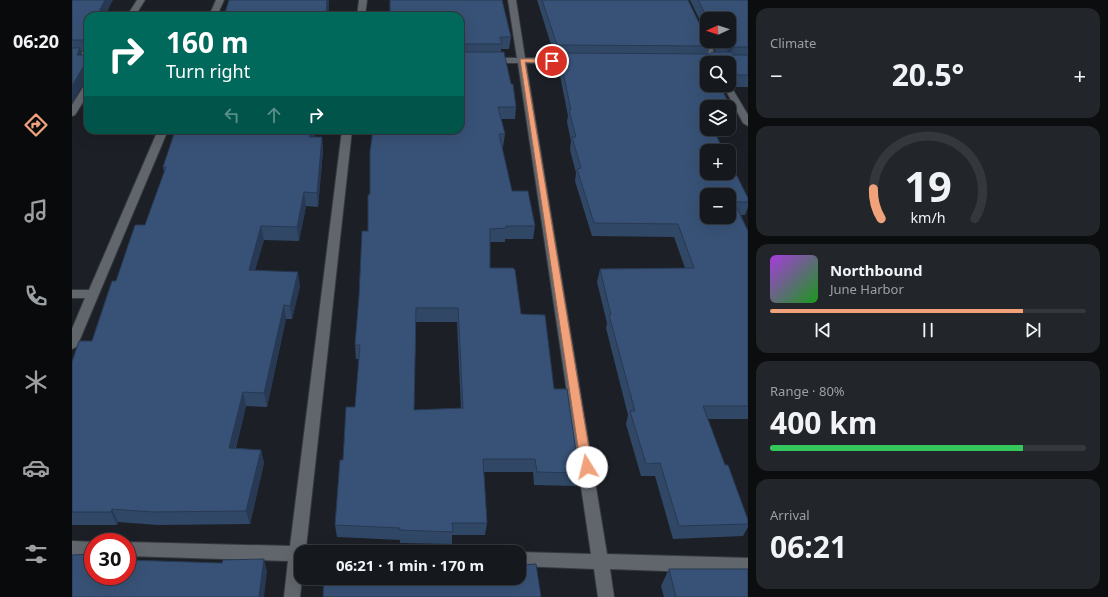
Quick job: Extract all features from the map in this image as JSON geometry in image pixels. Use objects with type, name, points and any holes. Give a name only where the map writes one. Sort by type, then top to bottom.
[{"type":"street","points":[[134,12],[141,0]]},
{"type":"street","points":[[215,12],[220,0]]},
{"type":"street","points":[[362,12],[363,0]]},
{"type":"street","points":[[512,0],[602,561],[606,597]]},
{"type":"street","points":[[699,28],[712,56]]},
{"type":"street","points":[[72,55],[84,55]]},
{"type":"street","points":[[464,60],[584,61]]},
{"type":"street","points":[[731,92],[748,123]]},
{"type":"street","points":[[72,113],[84,93]]},
{"type":"street","points":[[72,344],[161,134]]},
{"type":"street","points":[[301,545],[347,134]]},
{"type":"street","points":[[72,294],[93,294]]},
{"type":"street","points":[[72,548],[84,548]]},
{"type":"street","points":[[136,549],[294,554]]},
{"type":"street","points":[[526,559],[748,566]]},
{"type":"street","points":[[292,597],[294,585]]},
{"type":"building","points":[[72,0],[105,0],[99,12],[84,12],[84,40],[72,40]]},
{"type":"building","points":[[229,0],[327,0],[326,12],[225,12]]},
{"type":"building","points":[[390,0],[502,0],[511,37],[500,37],[502,44],[464,44],[464,12],[390,12]]},
{"type":"building","points":[[542,0],[688,0],[700,25],[700,46],[557,45]]},
{"type":"building","points":[[698,0],[748,0],[748,47],[736,47],[736,12],[704,12]]},
{"type":"building","points":[[72,48],[80,48],[77,55],[84,55],[84,66],[72,86]]},
{"type":"building","points":[[464,52],[504,52],[511,84],[513,84],[516,107],[498,107],[505,134],[499,134],[512,191],[528,191],[535,226],[506,226],[506,228],[490,229],[490,268],[513,268],[515,270],[521,314],[545,315],[554,389],[567,389],[579,473],[537,472],[535,459],[483,459],[487,523],[452,523],[453,532],[399,530],[400,528],[335,525],[340,460],[343,460],[346,407],[355,407],[360,345],[355,345],[362,231],[368,231],[370,151],[372,134],[464,134]],"holes":[[[416,308],[458,308],[463,408],[414,410]]]},
{"type":"building","points":[[712,52],[731,52],[733,55],[748,55],[748,75],[737,75],[736,74],[736,56],[700,56],[700,92],[723,92],[727,100],[700,100],[700,136],[716,136],[720,144],[700,144],[700,180],[736,180],[736,174],[748,198],[748,202],[736,202],[736,188],[700,188],[700,224],[736,224],[736,206],[748,231],[748,406],[703,406],[725,465],[728,465],[748,520],[748,524],[679,526],[660,463],[646,464],[630,411],[635,411],[609,315],[611,315],[600,269],[694,268],[678,224],[594,223],[577,169],[581,168],[572,137],[576,137],[569,110],[571,110],[559,53],[710,54]]},
{"type":"building","points":[[174,134],[310,134],[309,137],[322,137],[317,193],[304,192],[297,227],[261,226],[249,270],[298,272],[290,306],[284,305],[264,393],[243,392],[229,448],[261,450],[246,511],[153,512],[112,509],[111,512],[72,512],[72,362],[79,341],[92,341],[112,281],[116,281],[135,225],[145,225],[166,167],[163,167]]},
{"type":"building","points":[[84,554],[84,585],[136,585],[136,560],[222,563],[223,560],[264,559],[259,597],[72,597],[72,555]]},
{"type":"building","points":[[536,564],[541,597],[323,597],[324,585],[526,585],[526,565]]},
{"type":"building","points":[[669,569],[748,569],[748,597],[676,597]]},
{"type":"route","points":[[552,61],[522,60],[587,467]]}]
